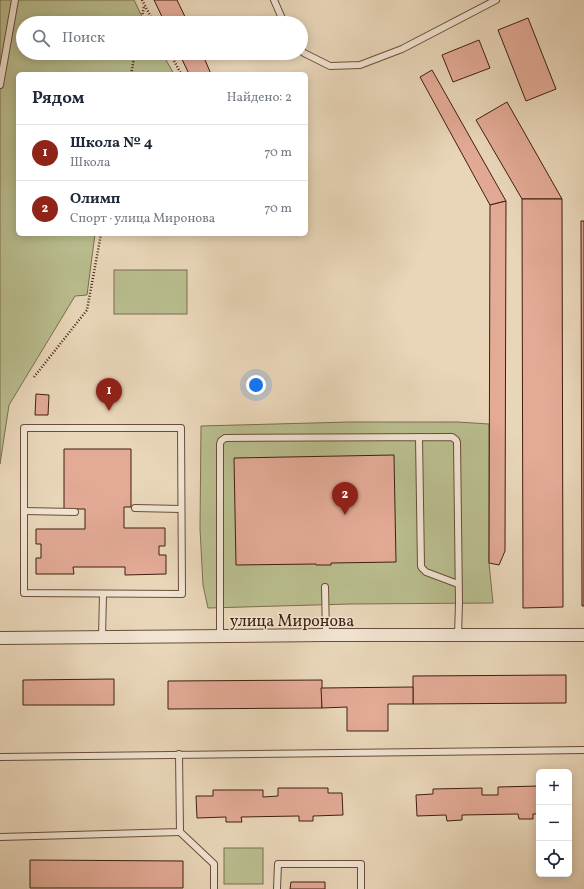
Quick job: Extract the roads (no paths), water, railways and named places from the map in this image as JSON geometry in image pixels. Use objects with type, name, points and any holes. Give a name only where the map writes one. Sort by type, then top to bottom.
[{"type":"street","name":"улица Миронова","points":[[0,638],[326,635],[584,635]]},
{"type":"lane","points":[[0,85],[15,0]]},
{"type":"lane","points":[[274,0],[281,16]]},
{"type":"lane","points":[[308,55],[330,66],[360,65],[402,49],[496,0]]},
{"type":"lane","points":[[24,428],[181,428],[182,594],[24,593],[24,511],[24,428]]},
{"type":"lane","points":[[419,437],[421,566],[426,572],[458,584]]},
{"type":"lane","points":[[220,636],[220,444],[223,439],[419,437],[452,437],[457,442],[458,635]]},
{"type":"lane","points":[[135,508],[181,509]]},
{"type":"lane","points":[[24,511],[75,512]]},
{"type":"lane","points":[[325,587],[326,635]]},
{"type":"lane","points":[[102,637],[103,594]]},
{"type":"lane","points":[[0,757],[584,750]]},
{"type":"lane","points":[[179,754],[180,832]]},
{"type":"lane","points":[[0,837],[180,832],[214,864],[214,889]]},
{"type":"lane","points":[[277,889],[278,864],[361,864],[361,889]]},
{"type":"place","name":"Школа № 4","points":[[109,411]]},
{"type":"place","name":"Олимп","points":[[345,515]]}]
